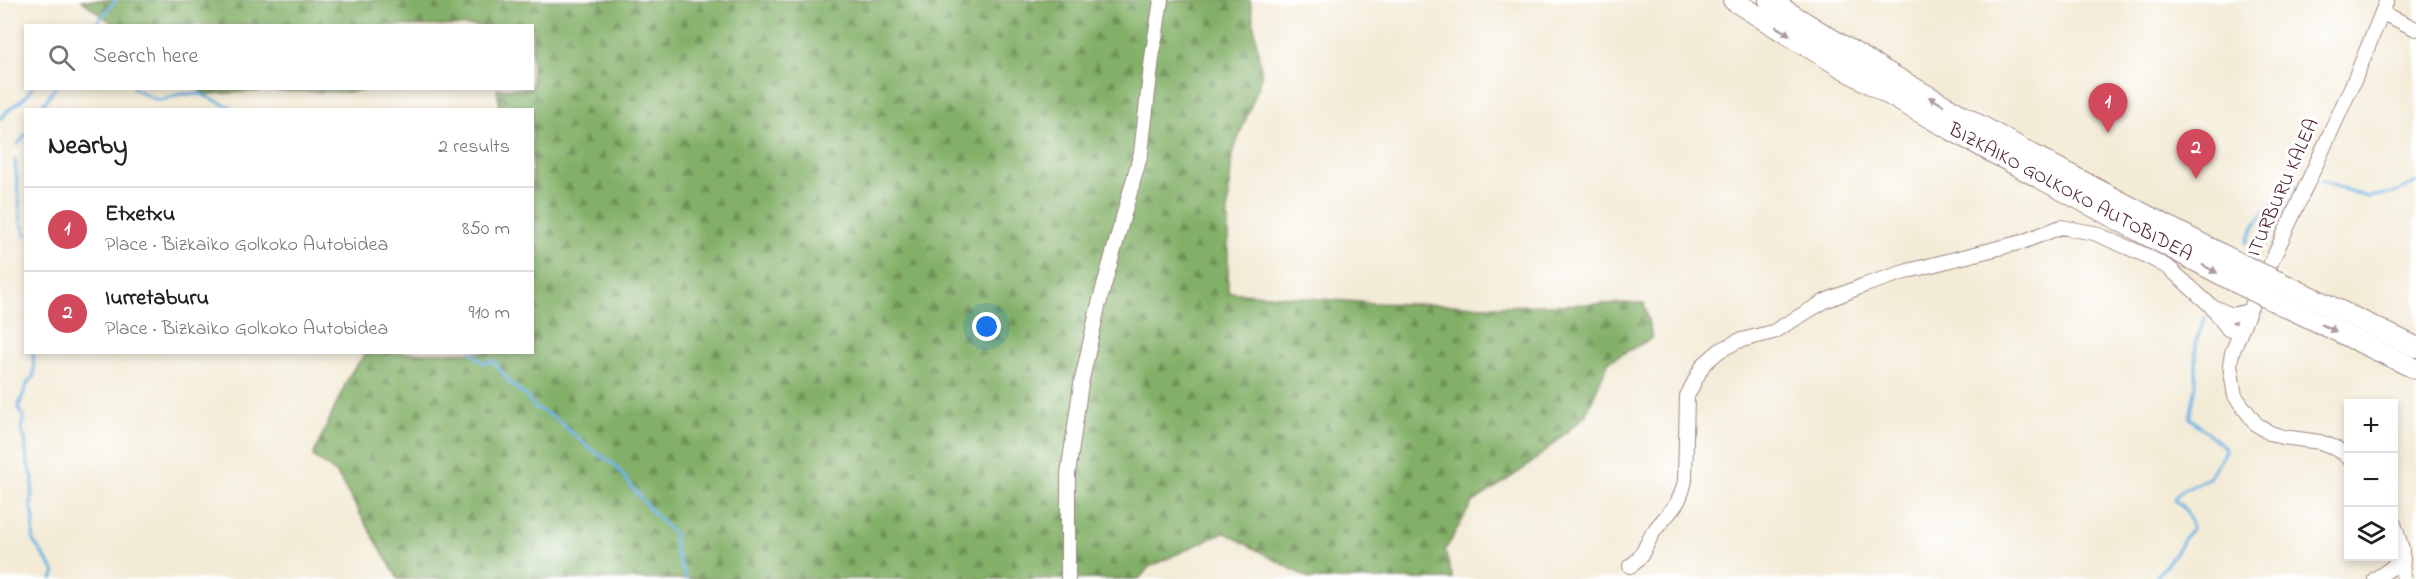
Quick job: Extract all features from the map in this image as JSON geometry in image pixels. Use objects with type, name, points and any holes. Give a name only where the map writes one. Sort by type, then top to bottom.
[{"type":"highway","name":"BIZKAIKO GOLKOKO AUTOBIDEA","points":[[1733,0],[1833,62],[1959,134],[2281,294],[2416,369]]},
{"type":"highway","name":"BIZKAIKO GOLKOKO AUTOBIDEA","points":[[1769,0],[1835,42],[1956,112],[2125,204],[2241,274]]},
{"type":"highway","name":"BIZKAIKO GOLKOKO AUTOBIDEA","points":[[2281,294],[2416,347]]},
{"type":"street","points":[[1068,579],[1068,474],[1079,394],[1098,307],[1141,153],[1161,0]]},
{"type":"street","points":[[2389,0],[2390,16],[2416,29]]},
{"type":"street","points":[[2354,81],[2389,0]]},
{"type":"street","points":[[2354,81],[2397,0]]},
{"type":"street","points":[[2365,54],[2382,23],[2390,16]]},
{"type":"street","name":"ITURBURU KALEA","points":[[2230,365],[2232,353],[2249,311],[2354,81]]},
{"type":"street","points":[[1630,566],[1637,562],[1654,531],[1673,512],[1683,492],[1687,396],[1703,364],[1719,351],[1738,341],[1773,332],[1825,301],[1908,271],[2022,242],[2061,227],[2094,233],[2169,268],[2223,317],[2231,332],[2240,332]]},
{"type":"street","points":[[2223,317],[2249,311]]},
{"type":"street","points":[[2223,317],[2235,396],[2256,424],[2270,433],[2320,442],[2344,454]]},
{"type":"street","points":[[2398,540],[2403,560],[2403,579]]},
{"type":"street","points":[[2375,579],[2403,560]]},
{"type":"green space","points":[[81,0],[1250,0],[1262,78],[1232,154],[1228,205],[1228,292],[1373,303],[1491,306],[1644,303],[1652,338],[1609,361],[1585,416],[1528,466],[1472,503],[1445,551],[1453,579],[1310,579],[1224,532],[1149,567],[1139,579],[398,579],[337,474],[313,456],[350,374],[365,354],[534,354],[534,108],[500,108],[497,90],[534,90],[534,24],[114,24]]},
{"type":"green space","points":[[199,90],[366,90],[349,92],[266,91],[205,94]]},
{"type":"waterway","points":[[96,24],[116,0]]},
{"type":"waterway","points":[[0,119],[31,90]]},
{"type":"waterway","points":[[40,108],[54,90]]},
{"type":"waterway","points":[[137,90],[161,100],[180,94],[201,94],[232,108]]},
{"type":"waterway","points":[[18,144],[24,136]]},
{"type":"waterway","points":[[15,160],[21,223],[24,230]]},
{"type":"waterway","points":[[2321,181],[2367,197],[2395,193],[2416,182]]},
{"type":"waterway","points":[[2246,243],[2266,210],[2280,196],[2297,185]]},
{"type":"waterway","points":[[2155,579],[2192,527],[2190,519],[2182,506],[2175,501],[2175,497],[2184,489],[2209,478],[2225,451],[2224,447],[2190,418],[2196,385],[2196,341],[2205,318]]},
{"type":"waterway","points":[[33,354],[34,376],[28,382],[18,408],[24,418],[21,429],[33,478],[31,506],[34,519],[33,541],[55,572],[52,579]]},
{"type":"waterway","points":[[474,354],[483,363],[493,361],[510,383],[526,396],[534,407],[554,417],[589,448],[614,464],[648,507],[674,534],[675,549],[686,579]]},
{"type":"place","name":"Etxetxu","points":[[2108,133]]},
{"type":"place","name":"Iurretaburu","points":[[2196,179]]}]
